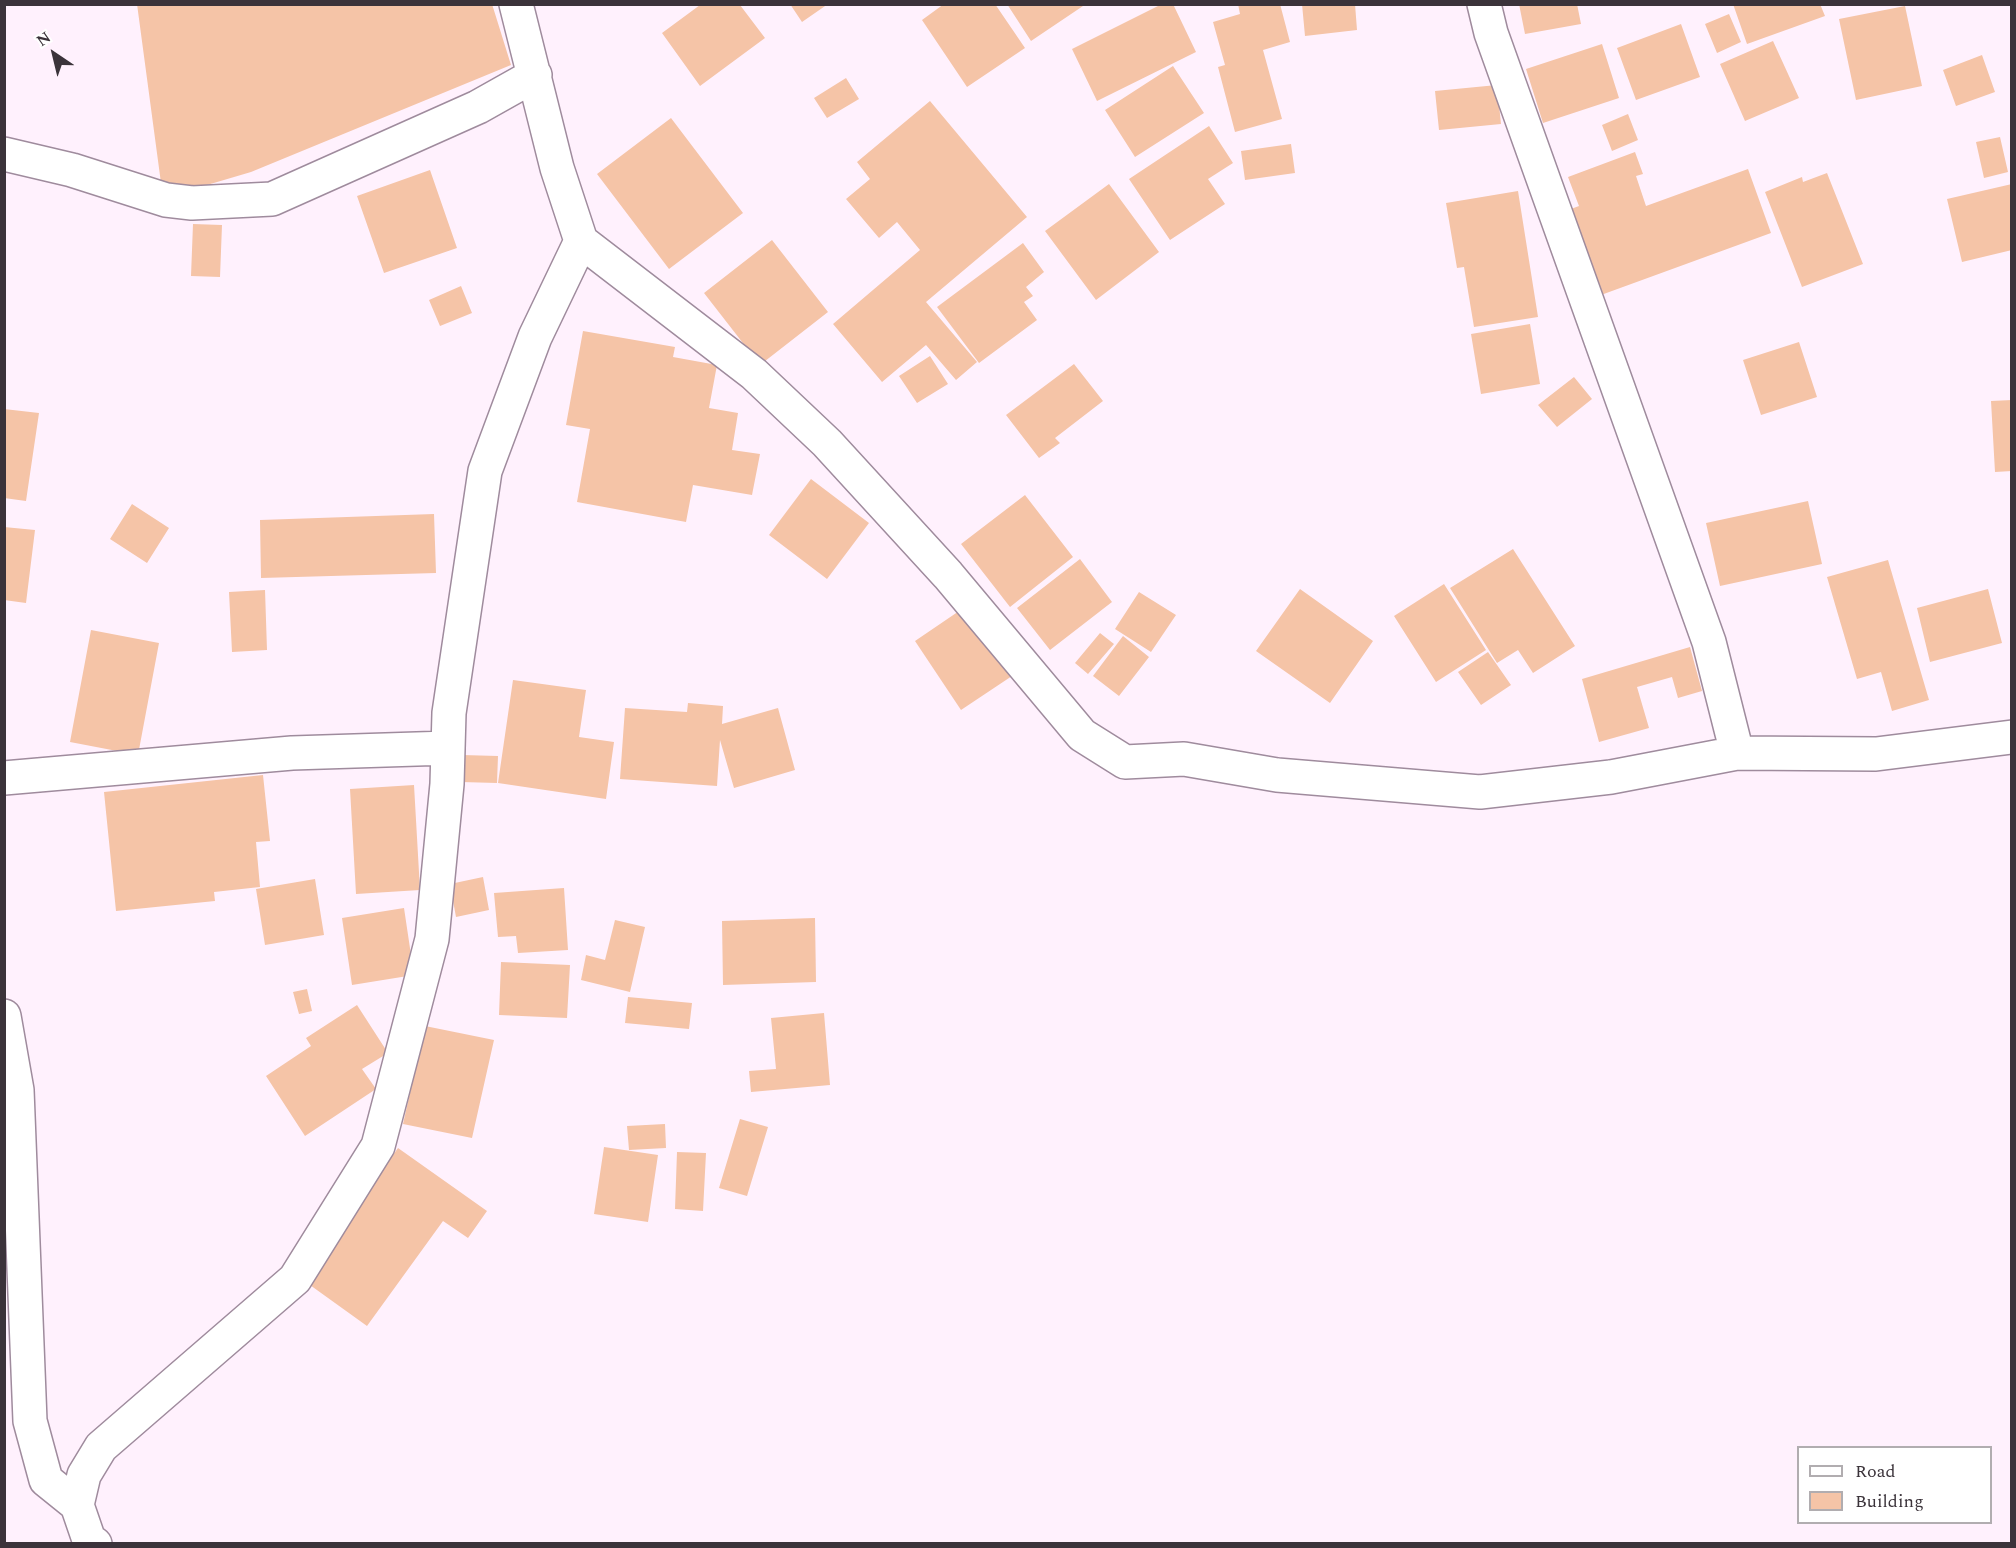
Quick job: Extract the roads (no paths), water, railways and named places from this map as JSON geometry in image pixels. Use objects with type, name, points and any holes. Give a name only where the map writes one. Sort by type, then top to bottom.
[{"type":"street","points":[[516,4],[557,168],[580,241],[754,374],[828,443],[948,574],[1082,735],[1125,762],[1184,759],[1276,775],[1480,792],[1611,777],[1737,753],[1876,754],[2012,737]]},
{"type":"street","points":[[1484,4],[1503,66],[1709,642],[1737,753]]},
{"type":"street","points":[[4,154],[72,170],[166,200],[192,203],[272,199],[478,107],[535,75]]},
{"type":"street","points":[[94,1544],[89,1540],[77,1505],[84,1475],[101,1447],[187,1370],[295,1279],[378,1146],[432,939],[449,713],[485,471],[535,337],[580,241]]},
{"type":"street","points":[[4,778],[292,753],[448,748]]},
{"type":"street","points":[[4,1016],[17,1090],[30,1421],[46,1480],[77,1505]]}]
